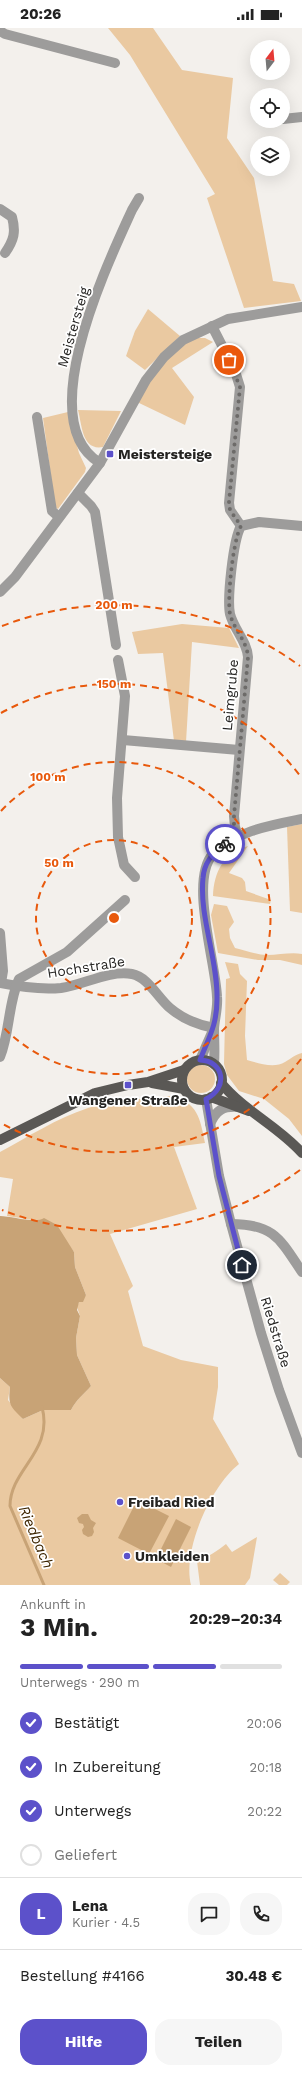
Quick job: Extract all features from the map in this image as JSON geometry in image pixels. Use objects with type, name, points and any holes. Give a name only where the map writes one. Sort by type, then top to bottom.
[{"type":"main road","points":[[208,1098],[217,1091],[221,1083],[220,1074],[214,1064],[200,1060],[190,1063],[184,1070],[182,1079],[184,1089],[192,1097],[208,1098],[252,1112]]},
{"type":"main road","points":[[0,1140],[95,1093],[121,1086],[148,1082],[184,1070]]},
{"type":"main road","points":[[148,1082],[184,1089]]},
{"type":"main road","points":[[221,1083],[252,1112],[276,1129],[302,1153]]},
{"type":"street","points":[[0,31],[5,34],[115,63]]},
{"type":"street","points":[[290,118],[302,117]]},
{"type":"street","name":"Meistersteig","points":[[100,463],[88,455],[81,444],[72,408],[74,375],[83,334],[97,293],[132,210],[139,198]]},
{"type":"street","points":[[0,209],[12,217],[15,228],[13,242],[6,253]]},
{"type":"street","points":[[0,592],[15,577],[100,463],[146,380],[164,357],[183,340],[212,326],[246,315],[302,307]]},
{"type":"street","points":[[212,326],[235,372],[240,387],[229,502],[230,510],[241,526],[259,522],[302,526]]},
{"type":"street","points":[[37,417],[52,511],[59,517]]},
{"type":"street","points":[[78,494],[91,506],[95,512],[116,646]]},
{"type":"street","name":"Leimgrube","points":[[238,837],[234,827],[234,816],[248,657],[246,646],[230,614],[229,601],[236,538],[241,526]]},
{"type":"street","points":[[118,660],[125,696],[123,740],[117,798],[118,837],[124,865],[135,877]]},
{"type":"street","points":[[123,740],[239,750]]},
{"type":"street","points":[[214,1064],[216,1047],[214,1028],[217,997],[204,899],[203,878],[212,855],[221,847],[238,837],[302,819]]},
{"type":"street","name":"Hochstraße","points":[[16,986],[19,979],[66,952],[125,900]]},
{"type":"street","points":[[0,934],[2,971],[0,983]]},
{"type":"street","name":"Hochstraße","points":[[0,983],[16,986],[60,988],[95,978],[118,974],[134,974],[143,980],[161,999],[179,1014],[202,1026],[214,1028]]},
{"type":"street","points":[[0,1057],[8,1030],[16,986]]},
{"type":"street","points":[[200,1060],[214,1028]]},
{"type":"street","name":"Riedstraße","points":[[208,1098],[210,1124],[219,1176],[231,1224],[261,1333],[300,1443],[302,1453]]},
{"type":"street","points":[[210,1124],[215,1113],[222,1108],[238,1107]]},
{"type":"street","points":[[231,1224],[250,1225],[272,1232],[282,1242],[302,1272]]},
{"type":"shaded area","points":[[108,28],[153,28],[182,70],[233,78],[227,138],[250,172],[250,176],[254,178],[273,281],[294,284],[301,301],[244,308],[207,198],[215,194],[130,55]]},
{"type":"shaded area","points":[[148,309],[180,336],[145,370],[126,356],[135,331]]},
{"type":"shaded area","points":[[198,338],[205,338],[213,342],[172,368],[194,397],[185,425],[137,402],[155,373],[170,355],[178,348]]},
{"type":"shaded area","points":[[78,410],[121,411],[103,447],[96,447],[87,441],[84,436]]},
{"type":"shaded area","points":[[68,412],[79,453],[86,468],[85,472],[58,509],[55,507],[43,418]]},
{"type":"shaded area","points":[[182,624],[229,628],[239,648],[192,642],[186,742],[174,741],[163,653],[138,654],[132,632]]},
{"type":"shaded area","points":[[302,824],[302,913],[290,911],[287,827]]},
{"type":"shaded area","points":[[248,846],[229,873],[242,878],[245,882],[246,891],[271,900],[270,904],[213,896],[218,871],[222,864],[233,853]]},
{"type":"shaded area","points":[[214,904],[227,906],[234,922],[229,929],[230,938],[235,948],[263,955],[294,953],[302,954],[302,965],[280,960],[258,960],[218,953],[211,915]]},
{"type":"shaded area","points":[[225,962],[238,964],[240,974],[247,981],[245,1036],[247,1060],[266,1065],[276,1065],[302,1053],[302,1136],[289,1119],[264,1099],[239,1091],[227,1075],[224,1064],[226,979],[230,978]]},
{"type":"shaded area","points":[[201,1065],[211,1069],[215,1079],[211,1089],[201,1093],[191,1089],[187,1079],[191,1069]]},
{"type":"shaded area","points":[[170,1096],[187,1102],[196,1112],[201,1126],[205,1143],[174,1147],[197,1209],[110,1234],[133,1286],[128,1291],[143,1346],[181,1360],[218,1367],[218,1387],[213,1419],[239,1464],[218,1487],[201,1520],[191,1554],[189,1571],[191,1585],[0,1585],[0,1378],[10,1387],[8,1400],[23,1419],[43,1410],[71,1410],[91,1386],[77,1355],[76,1338],[80,1316],[77,1307],[79,1302],[86,1295],[75,1267],[74,1252],[52,1223],[7,1216],[13,1179],[0,1177],[0,1152],[54,1122],[88,1108],[118,1101]]},
{"type":"shaded area","points":[[0,1216],[29,1220],[40,1220],[44,1218],[57,1225],[74,1252],[75,1267],[86,1295],[83,1302],[79,1302],[77,1310],[80,1316],[76,1338],[77,1355],[91,1386],[71,1410],[43,1410],[23,1419],[11,1405],[9,1398],[10,1387],[0,1378]]},
{"type":"shaded area","points":[[137,1500],[169,1516],[149,1554],[118,1538]]},
{"type":"shaded area","points":[[82,1514],[88,1514],[91,1520],[96,1523],[93,1528],[94,1532],[92,1536],[88,1537],[83,1534],[83,1524],[79,1523],[77,1518]]},
{"type":"shaded area","points":[[176,1519],[191,1527],[171,1567],[156,1559]]},
{"type":"shaded area","points":[[257,1537],[250,1578],[245,1585],[200,1585],[197,1561],[212,1554],[226,1544],[232,1552]]},
{"type":"shaded area","points":[[280,1573],[290,1582],[287,1585],[279,1585],[273,1580]]},
{"type":"waterway","name":"Riedbach","points":[[42,1407],[44,1423],[42,1436],[37,1448],[17,1481],[12,1493],[10,1506],[44,1585]]},
{"type":"way so far","points":[[225,844],[238,837],[234,827],[234,816],[248,657],[246,646],[230,614],[229,601],[236,538],[241,526],[234,518],[230,510],[229,502],[240,387],[229,360]]},
{"type":"place","name":"Meistersteige","points":[[110,454]]},
{"type":"place","name":"Wangener Straße","points":[[128,1085]]},
{"type":"place","name":"Freibad Ried","points":[[120,1502]]},
{"type":"place","name":"Umkleiden","points":[[127,1556]]},
{"type":"route","points":[[225,844],[210,858],[204,870],[203,878],[203,892],[215,971],[217,1008],[214,1028],[200,1060],[208,1061],[214,1064],[219,1070],[220,1074],[220,1088],[211,1097],[206,1099],[219,1176],[242,1265]]}]
